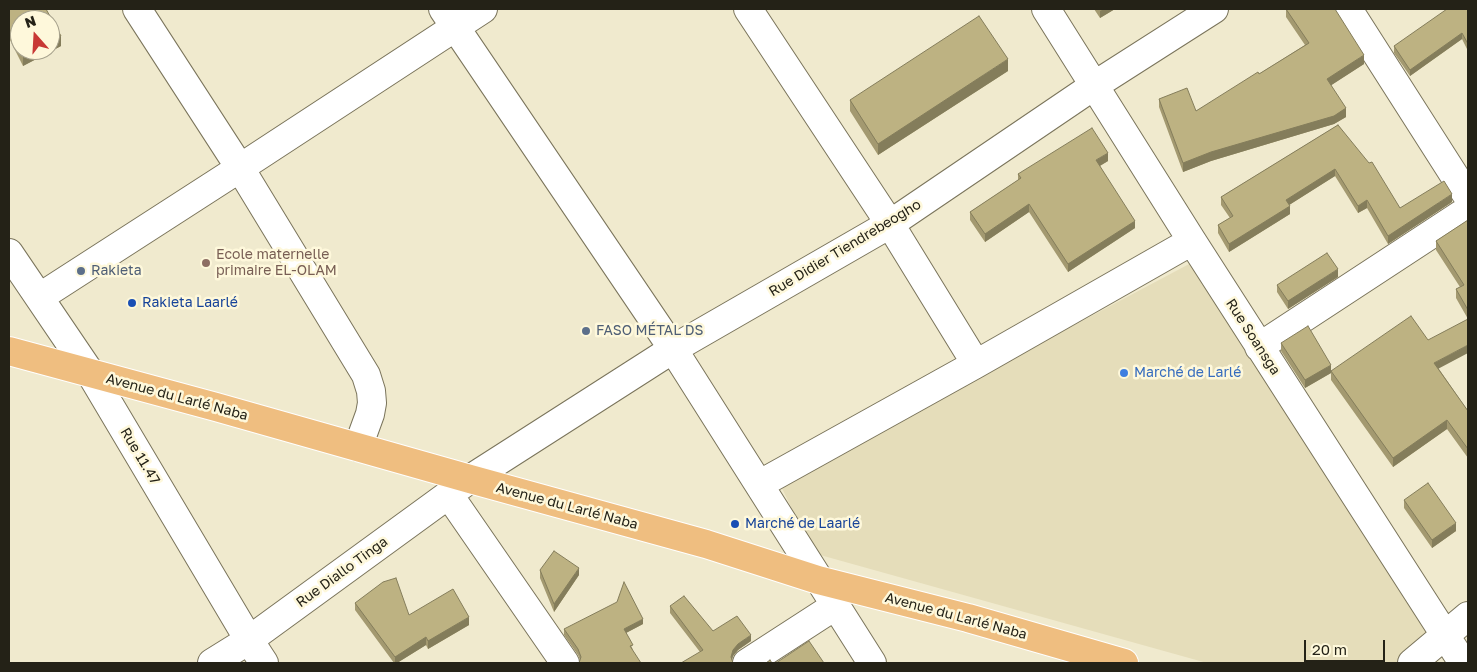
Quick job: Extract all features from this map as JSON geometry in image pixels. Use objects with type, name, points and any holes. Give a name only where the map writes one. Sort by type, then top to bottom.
[{"type":"main road","name":"Avenue du Larlé Naba","points":[[9,350],[91,374],[216,406],[706,544],[818,580],[968,618],[1124,663]]},
{"type":"street","points":[[137,9],[240,168],[366,375],[372,402],[370,414],[358,447]]},
{"type":"street","points":[[40,297],[240,168],[449,18],[484,9]]},
{"type":"street","points":[[748,9],[890,224],[976,364]]},
{"type":"street","name":"Rue Soansga","points":[[1046,9],[1192,242],[1463,663]]},
{"type":"street","name":"Rue Didier Tiendrebeogho","points":[[470,479],[673,349],[890,224],[1094,86],[1214,9]]},
{"type":"street","points":[[1348,9],[1468,197]]},
{"type":"street","points":[[449,18],[673,349],[872,663]]},
{"type":"street","points":[[1259,347],[1468,210]]},
{"type":"street","points":[[760,484],[1192,242]]},
{"type":"street","name":"Rue 11.47","points":[[9,253],[91,374],[248,640],[264,663]]},
{"type":"street","name":"Rue Diallo Tinga","points":[[212,663],[248,640],[470,479]]},
{"type":"street","points":[[449,495],[565,663]]},
{"type":"street","points":[[747,663],[835,606]]},
{"type":"street","points":[[1412,663],[1468,616]]},
{"type":"shaded area","name":"Marché de Larlé","points":[[1191,263],[1434,629],[1398,663],[1207,663],[813,553],[779,482]]},
{"type":"building","points":[[9,9],[47,10],[10,10],[10,30]]},
{"type":"building","points":[[1286,9],[1335,9],[1364,55],[1327,79],[1346,108],[1334,116],[1211,152],[1183,163],[1159,99],[1187,88],[1196,111],[1309,43]]},
{"type":"building","points":[[1447,9],[1468,9],[1468,44],[1462,33],[1410,70],[1394,46]]},
{"type":"building","points":[[979,16],[1008,59],[878,144],[850,100]]},
{"type":"building","points":[[1338,125],[1369,163],[1372,162],[1400,208],[1444,181],[1452,194],[1388,236],[1367,200],[1358,206],[1335,169],[1286,200],[1290,206],[1229,244],[1218,225],[1233,216],[1221,197]]},
{"type":"building","points":[[1092,128],[1108,153],[1096,160],[1135,221],[1068,264],[1029,204],[985,234],[970,212],[1021,178],[1018,174]]},
{"type":"building","points":[[1468,220],[1468,310],[1456,289],[1464,285],[1436,241]]},
{"type":"building","points":[[1327,253],[1338,269],[1288,301],[1277,285]]},
{"type":"building","points":[[1411,316],[1428,340],[1468,319],[1468,345],[1434,363],[1468,411],[1468,449],[1447,420],[1393,458],[1331,371]]},
{"type":"building","points":[[1308,326],[1331,365],[1305,380],[1281,343]]},
{"type":"building","points":[[1428,483],[1456,523],[1432,540],[1404,500]]},
{"type":"building","points":[[554,551],[579,568],[554,604],[540,570]]},
{"type":"building","points":[[396,578],[409,615],[453,589],[469,617],[428,641],[426,637],[395,657],[355,603],[383,582]]},
{"type":"building","points":[[624,582],[643,619],[624,629],[633,645],[630,646],[641,663],[579,663],[581,657],[578,649],[564,629],[617,602]]},
{"type":"building","points":[[684,596],[713,631],[737,616],[751,635],[733,650],[731,657],[733,663],[681,663],[703,650],[670,606]]},
{"type":"building","points":[[809,641],[824,663],[776,663]]},
{"type":"place","name":"Ecole maternelle primaire EL-OLAM","points":[[206,263]]},
{"type":"place","name":"Rakieta","points":[[81,271]]},
{"type":"place","name":"Rakieta Laarlé","points":[[132,303]]},
{"type":"place","name":"FASO MÉTAL DS","points":[[586,331]]},
{"type":"place","name":"Marché de Larlé","points":[[1124,373]]},
{"type":"place","name":"Marché de Laarlé","points":[[735,524]]}]
